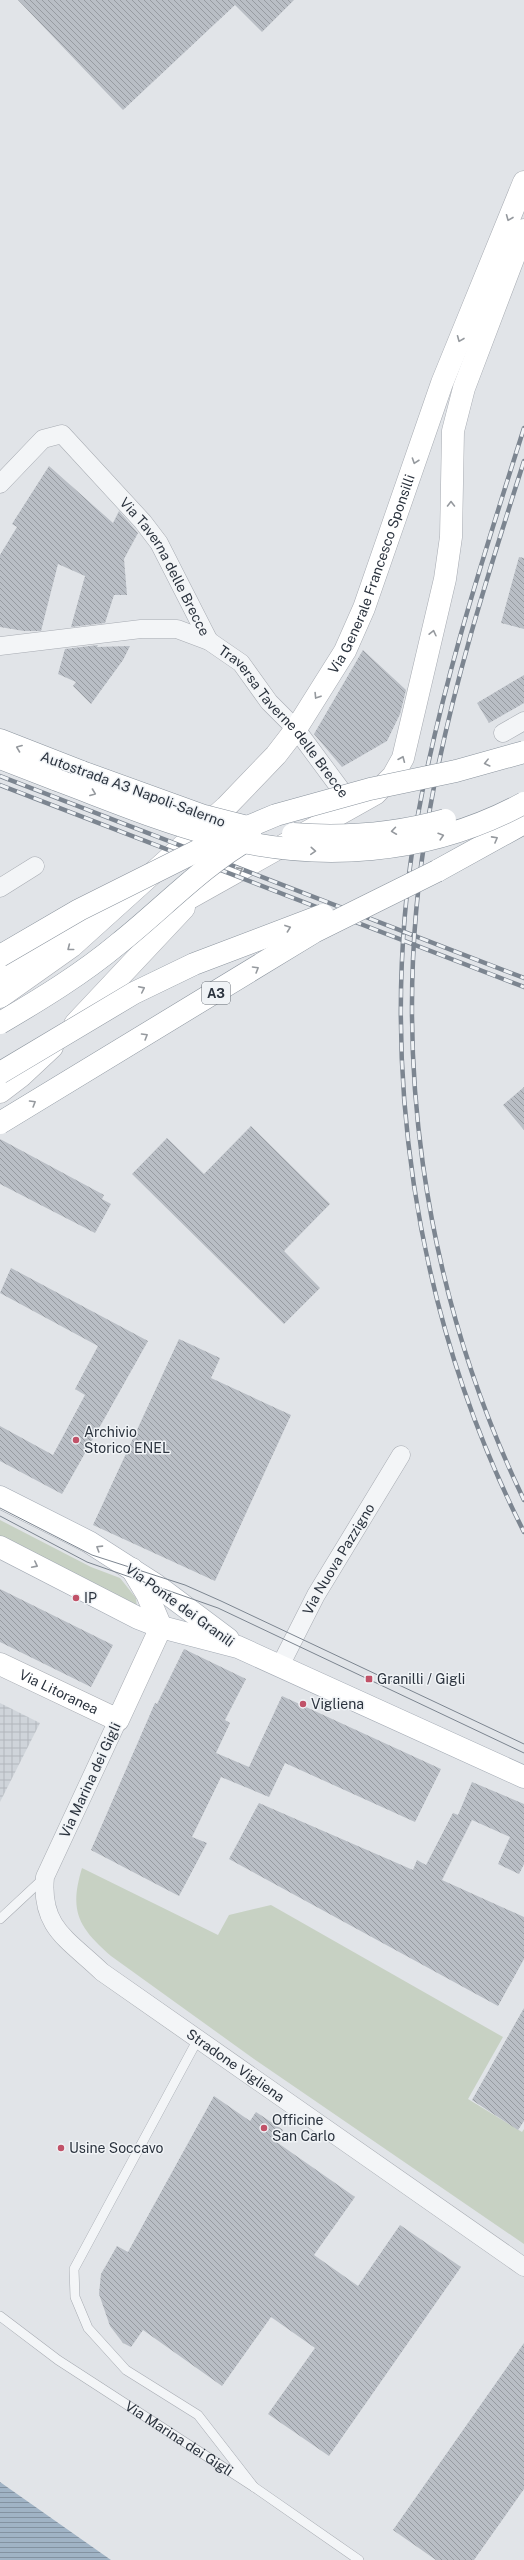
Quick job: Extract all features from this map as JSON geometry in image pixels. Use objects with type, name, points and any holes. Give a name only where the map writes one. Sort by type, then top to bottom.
[{"type":"main road","name":"Via Generale Francesco Sponsilli","points":[[119,902],[226,807],[276,754],[296,729],[345,651],[364,608],[442,383],[524,182]]},
{"type":"main road","points":[[0,1027],[68,975],[161,914],[354,808],[380,790],[393,776],[403,758],[445,579],[450,536],[453,431],[464,388],[524,230]]},
{"type":"main road","name":"Autostrada A3 Napoli-Salerno","points":[[0,740],[82,772],[225,822],[256,829],[320,836],[369,834],[422,826],[485,808],[524,789]]},
{"type":"main road","points":[[0,956],[80,910],[233,833],[276,815],[332,800],[456,771],[524,752]]},
{"type":"main road","name":"Autostrada A3 Napoli-Salerno","points":[[0,758],[57,780],[213,835],[261,845],[336,852],[364,851],[418,843],[488,821],[524,803]]},
{"type":"main road","points":[[0,1023],[46,996],[117,945],[207,870],[247,841],[332,800]]},
{"type":"main road","name":"A3","points":[[0,1123],[314,932],[437,871],[524,823]]},
{"type":"main road","name":"A3","points":[[0,1073],[134,993],[194,964],[437,871]]},
{"type":"main road","points":[[0,1092],[42,1058],[110,988],[170,920],[206,889]]},
{"type":"main road","points":[[0,973],[60,934],[119,902]]},
{"type":"main road","points":[[0,997],[72,946],[119,902]]},
{"type":"main road","name":"Via Ponte dei Granili","points":[[0,1497],[89,1542],[132,1569],[236,1645]]},
{"type":"main road","name":"Via Ponte dei Granili","points":[[0,1547],[98,1598],[161,1627],[236,1645]]},
{"type":"main road","points":[[132,1569],[147,1594],[161,1627]]},
{"type":"main road","name":"Via Marina dei Gigli","points":[[118,1720],[161,1627]]},
{"type":"main road","points":[[236,1645],[524,1777]]},
{"type":"main road","name":"Via Litoranea","points":[[0,1664],[118,1720]]},
{"type":"street","name":"Via Taverna delle Brecce","points":[[0,484],[43,439],[62,434],[144,522],[159,543],[209,641]]},
{"type":"street","name":"Via Taverna delle Brecce","points":[[0,646],[148,629],[177,629],[209,641]]},
{"type":"street","name":"Traversa Taverne delle Brecce","points":[[209,641],[241,663],[269,702],[296,729],[354,808]]},
{"type":"street","points":[[503,733],[524,721]]},
{"type":"street","points":[[0,888],[35,866]]},
{"type":"street","name":"Via Nuova Pazzigno","points":[[280,1666],[316,1595],[401,1455]]},
{"type":"street","name":"Via Marina dei Gigli","points":[[45,1877],[118,1720]]},
{"type":"street","name":"Stradone Vigliena","points":[[45,1877],[44,1893],[46,1910],[53,1925],[102,1972],[524,2267]]},
{"type":"lane","name":"Via Marina dei Gigli","points":[[0,1919],[45,1877]]},
{"type":"lane","points":[[198,2039],[74,2269],[75,2297],[88,2328],[126,2370],[198,2415],[254,2487]]},
{"type":"lane","name":"Via Marina dei Gigli","points":[[0,2316],[58,2360],[254,2487],[359,2560]]},
{"type":"shaded area","points":[[0,1703],[40,1723],[0,1802]]},
{"type":"green space","points":[[0,1520],[91,1567],[120,1578],[136,1598],[137,1608],[0,1538]]},
{"type":"green space","points":[[82,1868],[218,1935],[229,1915],[271,1905],[503,2037],[468,2099],[522,2132],[524,2129],[524,2244],[254,2059],[111,1956],[91,1936],[79,1917],[76,1896]]},
{"type":"water","points":[[0,2482],[111,2560],[0,2560]]},
{"type":"building","points":[[18,0],[294,0],[262,32],[235,5],[123,110]]},
{"type":"building","points":[[49,466],[113,523],[119,511],[138,533],[124,559],[127,595],[114,595],[105,623],[71,627],[85,576],[58,564],[41,631],[24,631],[0,627],[0,555],[17,527],[12,524]]},
{"type":"building","points":[[519,557],[524,558],[524,629],[501,623]]},
{"type":"building","points":[[98,645],[97,647],[130,646],[123,660],[91,704],[73,686],[76,682],[58,674],[65,649]]},
{"type":"building","points":[[363,650],[406,690],[400,714],[387,741],[342,767],[314,734]]},
{"type":"building","points":[[524,675],[524,703],[489,723],[477,703]]},
{"type":"building","points":[[524,1087],[524,1130],[503,1105]]},
{"type":"building","points":[[251,1126],[330,1204],[284,1251],[320,1288],[284,1324],[132,1174],[167,1138],[204,1174]]},
{"type":"building","points":[[0,1139],[104,1195],[102,1199],[111,1204],[95,1233],[0,1184]]},
{"type":"building","points":[[11,1268],[148,1341],[62,1494],[0,1461],[0,1426],[53,1455],[85,1395],[75,1389],[98,1346],[0,1293]]},
{"type":"building","points":[[179,1339],[220,1358],[211,1378],[291,1415],[215,1581],[93,1525]]},
{"type":"building","points":[[0,1589],[113,1645],[91,1687],[0,1642]]},
{"type":"building","points":[[184,1649],[246,1679],[225,1720],[230,1723],[216,1753],[249,1767],[282,1696],[441,1769],[415,1822],[285,1763],[269,1797],[221,1777],[192,1837],[207,1843],[179,1896],[91,1850],[155,1703],[157,1704]]},
{"type":"building","points":[[472,1782],[524,1804],[524,1864],[519,1874],[498,1864],[510,1837],[472,1820],[442,1880],[524,1917],[524,1959],[498,2006],[229,1859],[259,1803],[413,1870],[417,1860],[426,1865],[453,1813],[458,1815]]},
{"type":"building","points":[[524,2008],[524,2121],[518,2130],[472,2100]]},
{"type":"building","points":[[214,2096],[250,2121],[256,2112],[283,2130],[275,2141],[355,2197],[314,2255],[358,2286],[400,2225],[461,2267],[329,2456],[268,2414],[315,2348],[271,2317],[222,2386],[143,2330],[131,2347],[123,2343],[110,2326],[99,2294],[101,2274],[117,2246],[128,2252]]},
{"type":"building","points":[[524,2343],[524,2489],[474,2560],[436,2560],[393,2530]]},
{"type":"tram line","points":[[0,1508],[92,1555],[185,1585],[221,1601],[524,1744]]},
{"type":"tram line","points":[[0,1516],[87,1562],[218,1608],[524,1753]]},
{"type":"railway","points":[[524,428],[464,622],[438,720],[427,770],[417,820],[405,911],[401,1002],[404,1094],[414,1185],[431,1274],[455,1363],[486,1449],[524,1532]]},
{"type":"railway","points":[[524,461],[470,636],[438,769],[429,814],[417,901],[412,989],[414,1077],[423,1164],[438,1251],[460,1336],[489,1419],[524,1500]]},
{"type":"railway","points":[[0,776],[524,978]]},
{"type":"railway","points":[[0,785],[524,987]]},
{"type":"place","name":"Archivio Storico ENEL","points":[[76,1440]]},
{"type":"place","name":"IP","points":[[76,1598]]},
{"type":"place","name":"Granilli / Gigli","points":[[369,1679]]},
{"type":"place","name":"Vigliena","points":[[303,1704]]},
{"type":"place","name":"Officine San Carlo","points":[[264,2128]]},
{"type":"place","name":"Usine Soccavo","points":[[61,2148]]}]
